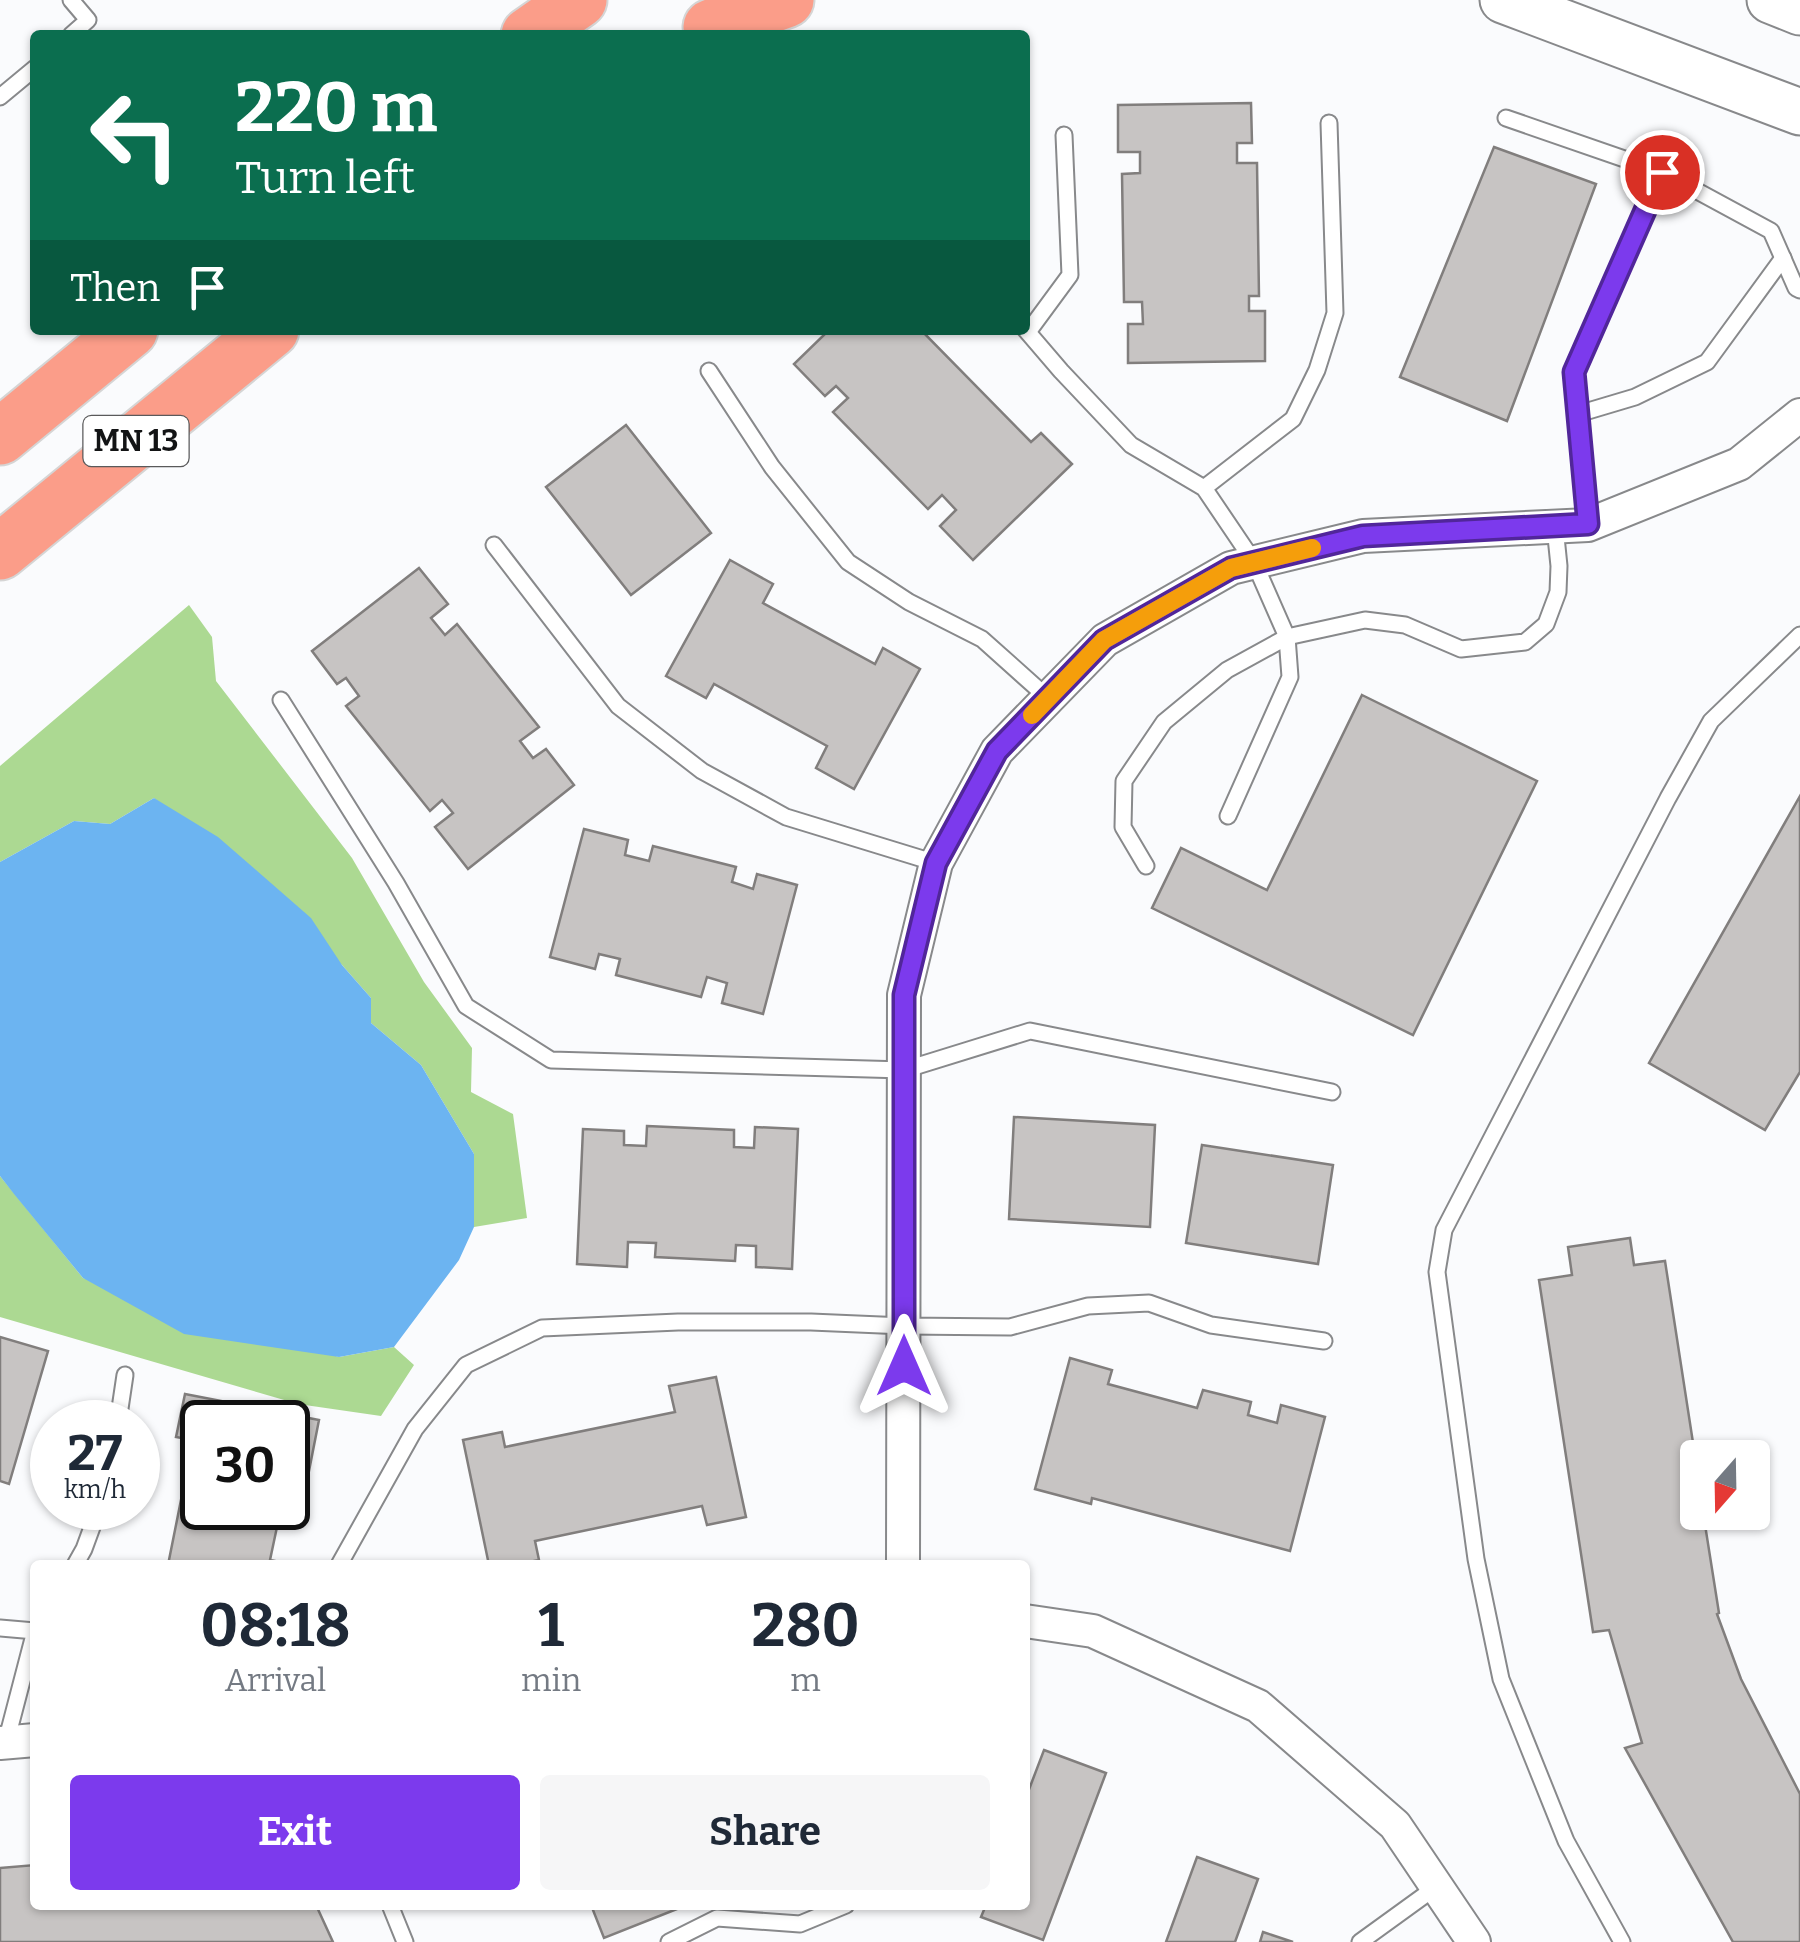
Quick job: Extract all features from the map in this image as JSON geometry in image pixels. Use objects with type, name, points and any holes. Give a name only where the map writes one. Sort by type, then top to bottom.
[{"type":"highway","points":[[535,30],[579,0]]},
{"type":"highway","points":[[720,21],[786,0]]},
{"type":"highway","name":"MN 13","points":[[0,437],[124,335]]},
{"type":"highway","name":"MN 13","points":[[0,552],[265,335]]},
{"type":"street","points":[[1504,0],[1800,112]]},
{"type":"street","points":[[1770,0],[1800,12]]},
{"type":"street","points":[[903,1560],[904,995],[936,863],[997,751],[1104,640],[1231,568],[1363,536],[1571,525],[1739,464],[1800,415]]},
{"type":"street","points":[[1030,1622],[1093,1630],[1258,1706],[1394,1826],[1474,1942]]},
{"type":"lane","points":[[71,0],[88,20],[77,30]]},
{"type":"lane","points":[[0,97],[30,72]]},
{"type":"lane","points":[[1506,118],[1662,172],[1771,231],[1800,290]]},
{"type":"lane","points":[[1204,488],[1293,420],[1317,370],[1335,313],[1329,123]]},
{"type":"lane","points":[[1030,325],[1070,275],[1064,135]]},
{"type":"lane","points":[[1146,866],[1123,827],[1124,780],[1164,722],[1226,670],[1287,637],[1365,620],[1405,626],[1461,649],[1525,642],[1546,624],[1558,592],[1559,566],[1571,525],[1578,414],[1574,372],[1662,172]]},
{"type":"lane","points":[[1578,414],[1636,396],[1707,362],[1783,258]]},
{"type":"lane","points":[[1030,335],[1131,445],[1204,488],[1254,562],[1287,637],[1290,677],[1228,816]]},
{"type":"lane","points":[[709,372],[772,467],[848,562],[909,602],[982,639],[1048,698]]},
{"type":"lane","points":[[494,545],[618,706],[702,772],[786,817],[936,863]]},
{"type":"lane","points":[[1622,1942],[1566,1841],[1501,1679],[1476,1560],[1437,1272],[1444,1230],[1711,720],[1800,635]]},
{"type":"lane","points":[[281,700],[396,883],[466,1006],[551,1060],[904,1070],[1030,1030],[1332,1092]]},
{"type":"lane","points":[[341,1560],[415,1430],[466,1365],[542,1328],[812,1322],[1010,1328],[1088,1306],[1149,1303],[1211,1326],[1324,1341]]},
{"type":"lane","points":[[121,1400],[125,1376]]},
{"type":"lane","points":[[78,1560],[91,1530]]},
{"type":"lane","points":[[0,1628],[30,1631]]},
{"type":"lane","points":[[14,1741],[30,1657]]},
{"type":"lane","points":[[1360,1942],[1436,1886]]},
{"type":"lane","points":[[392,1910],[405,1942]]},
{"type":"lane","points":[[669,1942],[717,1918],[800,1924],[834,1910]]},
{"type":"lane","points":[[800,1924],[804,1942]]},
{"type":"green space","points":[[189,605],[212,637],[216,681],[352,858],[424,982],[472,1048],[471,1092],[513,1114],[527,1218],[474,1227],[474,1154],[421,1065],[371,1023],[371,998],[342,965],[154,798],[110,824],[74,821],[0,862],[0,766]]},
{"type":"green space","points":[[0,1176],[83,1278],[339,1357],[394,1347],[414,1365],[381,1416],[310,1406],[310,1400],[284,1400],[0,1317]]},
{"type":"water","points":[[154,798],[218,837],[311,918],[342,965],[371,998],[371,1023],[421,1065],[474,1154],[474,1227],[459,1260],[394,1347],[339,1357],[184,1334],[83,1278],[0,1176],[0,862],[74,821],[110,824]]},
{"type":"building","points":[[1251,103],[1252,143],[1237,143],[1237,163],[1257,163],[1259,296],[1249,296],[1249,311],[1265,311],[1265,361],[1128,363],[1128,324],[1143,324],[1142,302],[1124,302],[1122,174],[1140,173],[1140,152],[1118,152],[1118,105]]},
{"type":"building","points":[[1494,147],[1596,184],[1507,421],[1400,377]]},
{"type":"building","points":[[824,335],[926,335],[1031,442],[1041,433],[1072,464],[973,560],[940,526],[956,510],[942,495],[928,509],[833,412],[848,398],[836,386],[825,396],[794,364]]},
{"type":"building","points":[[626,425],[711,533],[631,595],[546,487]]},
{"type":"building","points":[[730,560],[773,584],[763,603],[875,664],[883,648],[920,669],[854,789],[816,768],[827,746],[714,684],[706,698],[666,676]]},
{"type":"building","points":[[419,568],[448,604],[431,618],[445,635],[457,624],[539,727],[520,741],[533,758],[546,749],[574,785],[468,869],[435,827],[453,813],[442,800],[430,811],[346,706],[359,696],[346,678],[337,684],[312,651]]},
{"type":"building","points":[[1362,695],[1537,781],[1413,1035],[1152,908],[1181,848],[1267,890]]},
{"type":"building","points":[[1800,796],[1800,1072],[1765,1130],[1649,1063]]},
{"type":"building","points":[[584,829],[628,840],[625,855],[649,861],[653,846],[736,867],[732,882],[753,889],[757,874],[797,885],[763,1014],[722,1003],[727,983],[707,977],[701,997],[616,975],[620,959],[599,954],[595,969],[550,957]]},
{"type":"building","points":[[1014,1117],[1155,1125],[1150,1227],[1009,1219]]},
{"type":"building","points":[[647,1126],[734,1130],[734,1147],[754,1148],[755,1127],[798,1129],[792,1269],[756,1267],[756,1246],[736,1245],[735,1261],[655,1257],[656,1243],[628,1242],[627,1267],[577,1264],[583,1129],[624,1131],[624,1145],[646,1146]]},
{"type":"building","points":[[1202,1145],[1333,1165],[1318,1264],[1186,1243]]},
{"type":"building","points":[[1630,1238],[1634,1265],[1665,1261],[1693,1440],[1680,1440],[1680,1530],[1706,1530],[1717,1614],[1741,1679],[1800,1794],[1800,1942],[1733,1942],[1625,1748],[1642,1743],[1609,1630],[1593,1632],[1539,1280],[1572,1275],[1568,1247]]},
{"type":"building","points":[[0,1337],[48,1351],[34,1400],[30,1400],[30,1412],[9,1484],[0,1481]]},
{"type":"building","points":[[1070,1358],[1112,1370],[1108,1384],[1197,1408],[1203,1390],[1251,1402],[1248,1415],[1277,1423],[1281,1405],[1325,1417],[1290,1551],[1092,1498],[1091,1504],[1035,1489]]},
{"type":"building","points":[[716,1377],[746,1517],[707,1525],[702,1506],[535,1541],[539,1560],[488,1560],[463,1440],[502,1432],[505,1447],[675,1412],[669,1386]]},
{"type":"building","points":[[185,1394],[216,1400],[184,1400]]},
{"type":"building","points":[[310,1418],[319,1420],[310,1466]]},
{"type":"building","points":[[180,1505],[180,1530],[276,1530],[270,1560],[169,1560]]},
{"type":"building","points":[[1044,1750],[1106,1773],[1043,1940],[981,1917],[984,1910],[1030,1910],[1030,1787]]},
{"type":"building","points":[[1197,1857],[1258,1879],[1235,1942],[1166,1942]]},
{"type":"building","points":[[30,1865],[30,1910],[318,1910],[333,1942],[0,1942],[0,1868]]},
{"type":"building","points":[[593,1910],[674,1910],[604,1938]]},
{"type":"building","points":[[1263,1932],[1293,1942],[1260,1942]]},
{"type":"slow traffic","points":[[1032,715],[1104,640],[1231,568],[1312,548]]},
{"type":"route","points":[[904,1366],[904,995],[936,863],[997,751],[1104,640],[1231,568],[1363,536],[1588,524],[1574,372],[1662,172]]}]
